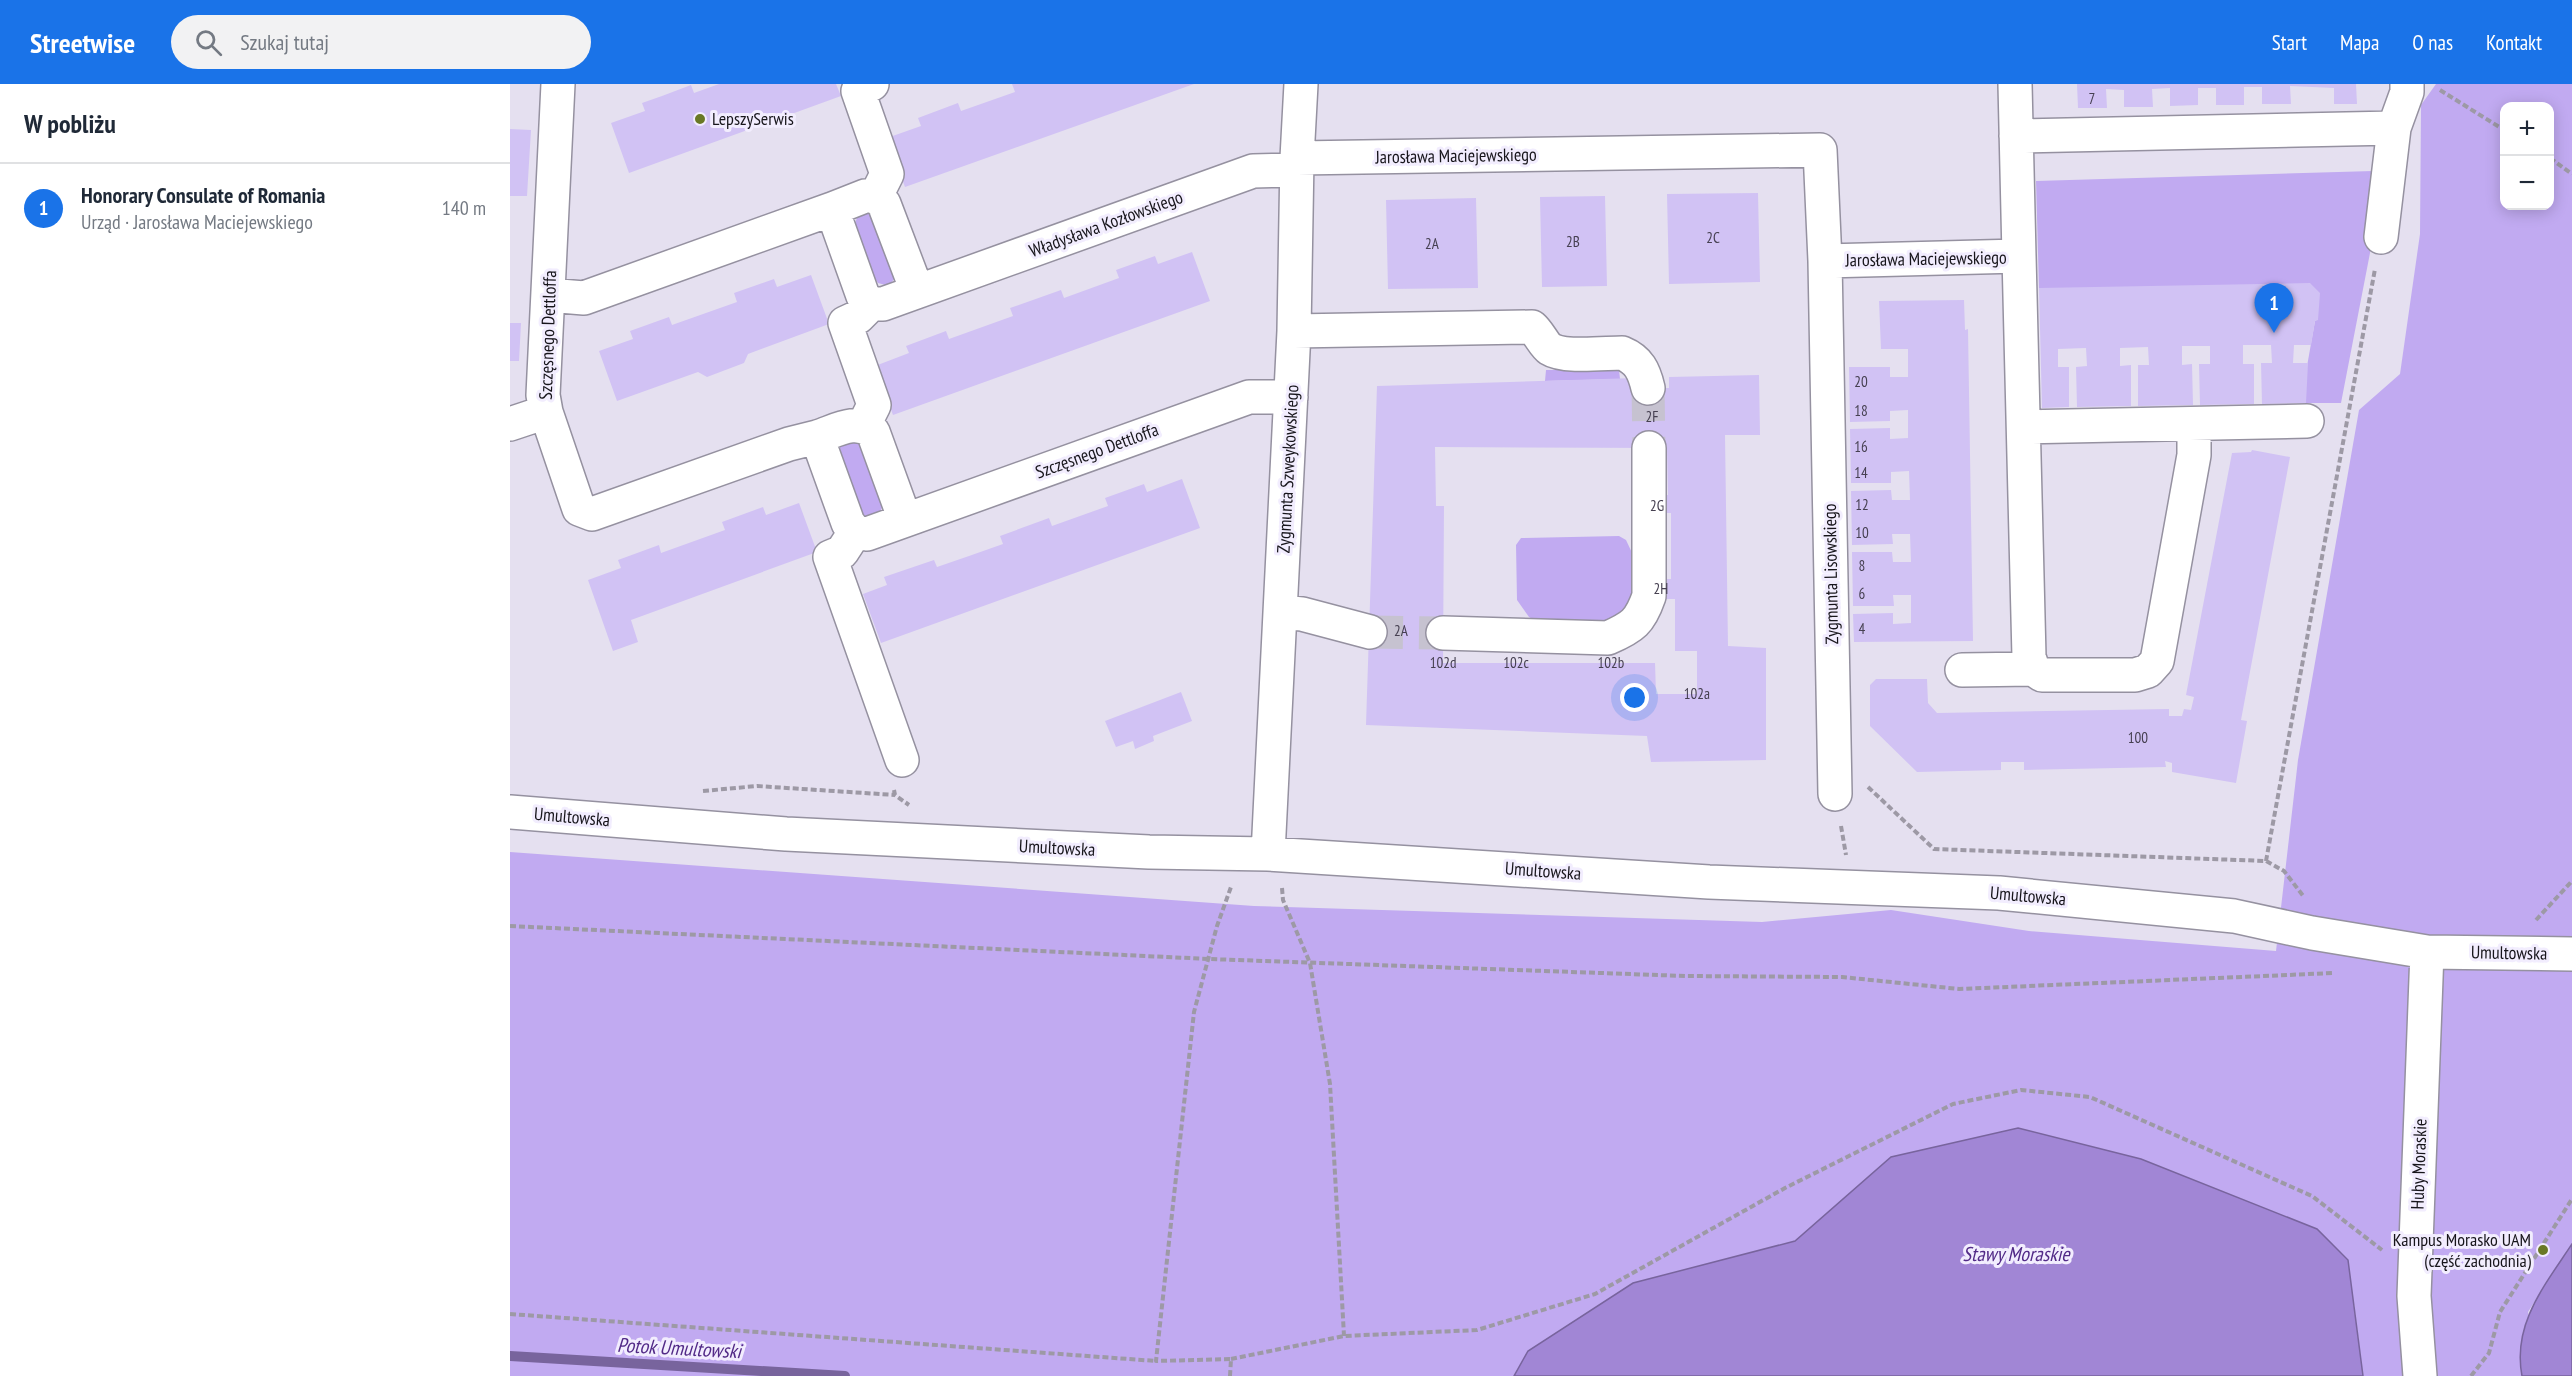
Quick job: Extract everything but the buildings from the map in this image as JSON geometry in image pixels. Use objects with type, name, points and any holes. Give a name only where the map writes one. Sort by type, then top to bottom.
[{"type":"street","name":"Szczęsnego Dettloffa","points":[[558,84],[543,395],[546,412],[579,509],[592,514],[789,444],[817,438],[853,425],[864,425]]},
{"type":"street","points":[[872,84],[858,91],[887,174],[876,196]]},
{"type":"street","name":"Zygmunta Szweykowskiego","points":[[1268,854],[1294,331],[1301,84]]},
{"type":"street","name":"Jarosława Maciejewskiego","points":[[1297,164],[1820,150],[1825,261],[2019,256],[2015,84]]},
{"type":"street","points":[[2381,237],[2394,128],[2407,92],[2407,84]]},
{"type":"street","points":[[2016,136],[2394,128]]},
{"type":"street","name":"Władysława Kozłowskiego","points":[[871,304],[883,304],[1253,171],[1297,164]]},
{"type":"street","points":[[548,295],[584,298],[832,210],[865,196],[876,196],[884,204],[917,291]]},
{"type":"street","points":[[832,210],[863,296],[871,304],[858,317],[845,323],[873,405],[864,425],[873,432],[905,520]]},
{"type":"street","points":[[2019,256],[2029,657],[2032,669]]},
{"type":"street","name":"Zygmunta Lisowskiego","points":[[1825,261],[1835,794]]},
{"type":"street","points":[[1294,331],[1532,327],[1548,348],[1558,353],[1622,353],[1632,357],[1640,365],[1648,388]]},
{"type":"street","name":"Szczęsnego Dettloffa","points":[[855,532],[867,534],[1249,397],[1291,397]]},
{"type":"street","points":[[510,424],[546,412]]},
{"type":"street","points":[[2024,426],[2194,425],[2307,420]]},
{"type":"street","points":[[1962,670],[2032,669],[2042,675],[2135,675],[2148,671],[2157,662],[2194,455],[2194,425]]},
{"type":"street","points":[[817,438],[848,523],[855,532],[842,552],[830,557],[902,760]]},
{"type":"street","points":[[1443,633],[1608,638],[1627,630],[1642,616],[1649,596],[1649,448]]},
{"type":"street","points":[[1281,612],[1302,614],[1370,632]]},
{"type":"street","name":"Umultowska","points":[[510,812],[786,834],[1149,852],[1268,854],[1709,882],[1844,885],[1999,893],[2234,916],[2312,933],[2427,952],[2572,954]]},
{"type":"street","name":"Huby Moraskie","points":[[2420,1376],[2414,1296],[2427,952]]},
{"type":"path","points":[[2432,84],[2500,127]]},
{"type":"path","points":[[2554,161],[2572,174]]},
{"type":"path","points":[[1835,754],[1934,849],[2266,861],[2381,237]]},
{"type":"path","points":[[699,792],[757,786],[895,795]]},
{"type":"path","points":[[1835,794],[1846,850],[1844,885]]},
{"type":"path","points":[[1156,1360],[1194,1012],[1236,869],[1268,854],[1281,875],[1283,900],[1310,963],[1330,1084],[1344,1336]]},
{"type":"path","points":[[2537,954],[2535,921],[2572,881]]},
{"type":"path","points":[[510,926],[1310,963],[1674,975],[1842,977],[1959,989],[2344,973]]},
{"type":"path","points":[[510,1314],[1156,1360],[1231,1359],[1344,1336],[1477,1330],[1595,1294],[1785,1188],[1953,1104],[2021,1090],[2090,1097],[2312,1196],[2385,1252]]},
{"type":"path","points":[[2471,1376],[2489,1353],[2500,1312],[2572,1199]]},
{"type":"path","points":[[1230,1376],[1231,1359]]},
{"type":"shaded area","points":[[2436,84],[2572,84],[2572,1244],[2528,1312],[2540,1376],[2363,1376],[2354,1304],[1648,1376],[510,1376],[510,852],[1254,906],[1762,922],[1891,910],[2029,931],[2276,951],[2298,760],[2359,410],[2400,374],[2420,234],[2421,105]],"holes":[[[2032,1132],[2141,1159],[2226,1193]]]},
{"type":"shaded area","points":[[2373,171],[2370,253],[2341,403],[2306,403],[2306,372],[2315,321],[2318,319],[2039,288],[2036,181]]},
{"type":"shaded area","points":[[868,211],[873,214],[896,276],[889,286],[878,283],[874,277],[855,223],[859,213]]},
{"type":"shaded area","points":[[1546,370],[1619,370],[1620,379],[1545,381]]},
{"type":"shaded area","points":[[854,439],[860,444],[882,507],[879,516],[863,517],[839,450],[841,443]]},
{"type":"shaded area","points":[[1619,536],[1626,540],[1634,557],[1633,594],[1628,606],[1608,622],[1536,621],[1529,617],[1517,600],[1516,545],[1521,538]]},
{"type":"water","name":"Stawy Moraskie","points":[[2018,1128],[2141,1159],[2317,1229],[2348,1260],[2363,1376],[1514,1376],[1528,1351],[1633,1283],[1795,1241],[1891,1157]]},
{"type":"water","points":[[2572,1244],[2572,1376],[2522,1376],[2520,1357],[2526,1322],[2542,1290]]},
{"type":"waterway","name":"Potok Umultowski","points":[[510,1356],[845,1376]]},
{"type":"tunnel","points":[[1648,388],[1649,448]]},
{"type":"tunnel","points":[[1370,632],[1443,633]]},
{"type":"place","name":"LepszySerwis","points":[[700,119]]},
{"type":"place","name":"Honorary Consulate of Romania","points":[[2274,333]]},
{"type":"place","name":"Kampus Morasko UAM (część zachodnia)","points":[[2543,1250]]}]
